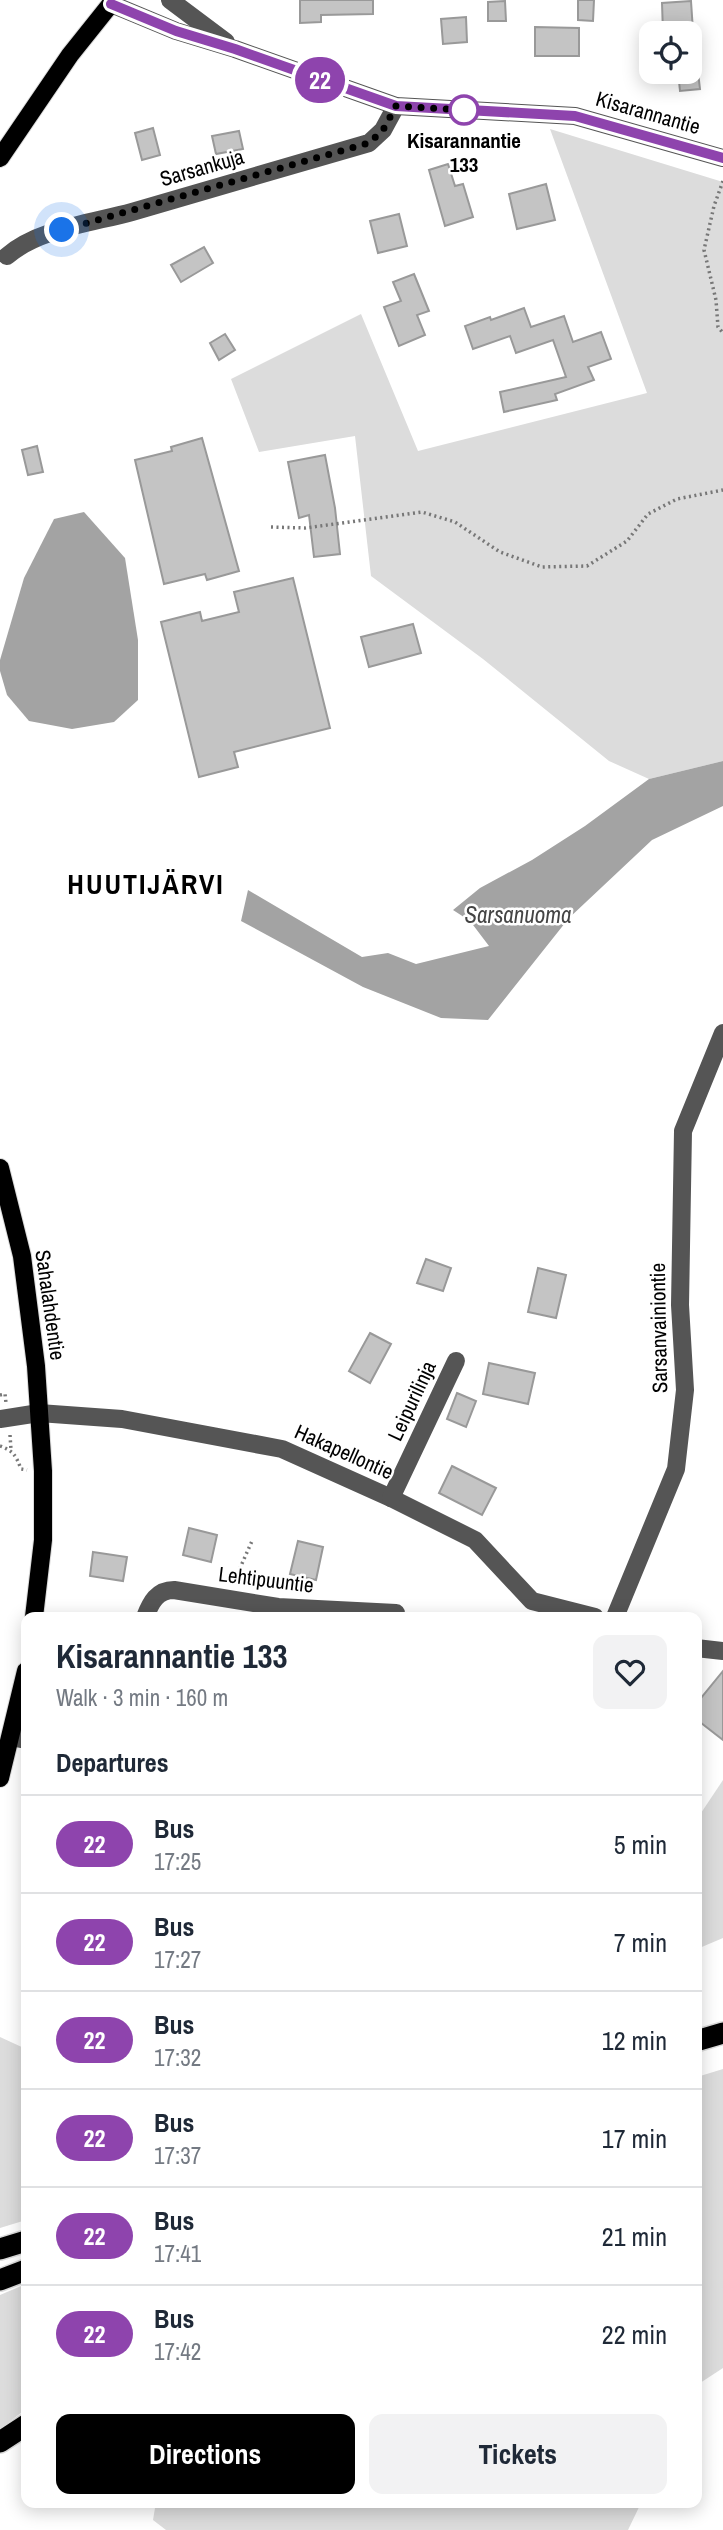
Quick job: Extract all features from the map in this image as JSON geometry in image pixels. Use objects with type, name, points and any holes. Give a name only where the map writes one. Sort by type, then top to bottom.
[{"type":"highway","points":[[702,2039],[723,2033]]},
{"type":"highway","points":[[0,2249],[21,2243]]},
{"type":"highway","points":[[0,2280],[21,2272]]},
{"type":"highway","points":[[0,2442],[21,2428]]},
{"type":"main road","points":[[0,158],[70,55],[111,1]]},
{"type":"main road","name":"Sahalahdentie","points":[[0,1168],[22,1256],[33,1332],[43,1471],[43,1540],[35,1612]]},
{"type":"main road","points":[[0,1778],[19,1738],[21,1719]]},
{"type":"street","name":"Kisarannantie","points":[[170,0],[235,49]]},
{"type":"street","name":"Kisarannantie","points":[[111,1],[176,31],[396,106],[575,116],[723,158]]},
{"type":"street","name":"Sarsankuja","points":[[7,256],[20,244],[84,223],[369,143],[383,130],[396,106]]},
{"type":"street","name":"Sarsanvainiontie","points":[[617,1612],[676,1469],[685,1390],[680,1305],[683,1131],[723,1033]]},
{"type":"street","name":"Leipurilinja","points":[[391,1498],[456,1361]]},
{"type":"street","name":"Hakapellontie","points":[[0,1419],[39,1413],[122,1419],[282,1449],[391,1498],[475,1540],[532,1601],[575,1612]]},
{"type":"street","name":"Lehtipuuntie","points":[[148,1612],[157,1595],[164,1590],[278,1607],[362,1612]]},
{"type":"street","points":[[702,1651],[723,1651]]},
{"type":"path","points":[[723,181],[704,250],[716,300],[718,327],[723,333]]},
{"type":"path","points":[[271,527],[305,528],[422,512],[454,522],[500,552],[542,567],[587,566],[627,541],[648,514],[677,499],[723,490]]},
{"type":"path","points":[[0,1446],[15,1454],[21,1469],[43,1471]]},
{"type":"path","points":[[227,1599],[252,1541]]},
{"type":"shaded area","points":[[550,129],[723,182],[723,761],[649,779],[609,761],[483,659],[371,576],[355,436],[259,452],[231,379],[361,314],[418,451],[647,393]]},
{"type":"shaded area","points":[[723,1780],[723,1938],[702,1947],[702,1812]]},
{"type":"shaded area","points":[[0,2037],[21,2047],[21,2222],[0,2228]]},
{"type":"shaded area","points":[[723,2069],[723,2368],[702,2382],[702,2075]]},
{"type":"shaded area","points":[[21,2286],[21,2413],[0,2429],[0,2295]]},
{"type":"shaded area","points":[[155,2508],[639,2508],[628,2530],[166,2530],[153,2520]]},
{"type":"water","points":[[84,512],[125,558],[138,640],[138,700],[114,722],[72,729],[29,721],[7,695],[0,671],[0,660],[24,578],[54,519]]},
{"type":"water","name":"Sarsanuoma","points":[[723,761],[723,806],[652,840],[569,918],[488,1020],[441,1018],[363,987],[241,921],[248,890],[362,957],[388,953],[416,964],[489,946],[470,921],[453,910],[480,888],[532,860],[585,826],[649,779]]},
{"type":"building","points":[[300,0],[373,0],[373,14],[321,15],[321,22],[300,23]]},
{"type":"building","points":[[578,0],[594,0],[593,21],[578,20]]},
{"type":"building","points":[[505,1],[506,21],[488,21],[488,2]]},
{"type":"building","points":[[691,1],[692,21],[663,21],[662,3]]},
{"type":"building","points":[[466,17],[467,42],[443,44],[441,19]]},
{"type":"building","points":[[535,27],[579,28],[579,56],[535,56]]},
{"type":"building","points":[[679,84],[699,84],[700,89],[680,91]]},
{"type":"building","points":[[153,128],[160,155],[142,160],[135,133]]},
{"type":"building","points":[[239,131],[243,149],[216,154],[212,136]]},
{"type":"building","points":[[448,164],[455,186],[463,184],[473,217],[445,226],[429,170]]},
{"type":"building","points":[[546,184],[555,220],[517,229],[509,194]]},
{"type":"building","points":[[399,214],[407,246],[378,253],[370,221]]},
{"type":"building","points":[[204,247],[213,263],[181,282],[171,265]]},
{"type":"building","points":[[414,274],[429,311],[417,315],[425,335],[399,346],[384,307],[401,301],[393,282]]},
{"type":"building","points":[[524,308],[531,327],[564,316],[573,342],[601,332],[611,359],[588,367],[594,380],[555,394],[557,400],[504,412],[500,392],[566,377],[553,340],[516,353],[510,336],[473,349],[465,326]]},
{"type":"building","points":[[225,334],[235,350],[219,360],[210,343]]},
{"type":"building","points":[[202,438],[239,571],[207,580],[205,574],[164,584],[135,460],[172,451],[171,447]]},
{"type":"building","points":[[37,446],[43,472],[28,475],[22,450]]},
{"type":"building","points":[[325,455],[340,554],[314,557],[309,515],[299,518],[288,462]]},
{"type":"building","points":[[293,578],[330,728],[234,752],[238,767],[199,777],[161,622],[200,612],[202,621],[239,612],[234,592]]},
{"type":"building","points":[[413,624],[421,653],[369,667],[361,637]]},
{"type":"building","points":[[426,1259],[451,1268],[443,1291],[417,1283]]},
{"type":"building","points":[[538,1268],[566,1275],[556,1318],[528,1312]]},
{"type":"building","points":[[370,1333],[391,1344],[370,1383],[349,1371]]},
{"type":"building","points":[[489,1363],[535,1373],[528,1404],[483,1394]]},
{"type":"building","points":[[457,1393],[476,1401],[466,1427],[447,1419]]},
{"type":"building","points":[[452,1466],[496,1488],[482,1515],[439,1493]]},
{"type":"building","points":[[189,1528],[217,1535],[211,1562],[183,1555]]},
{"type":"building","points":[[298,1541],[323,1547],[316,1580],[290,1574]]},
{"type":"building","points":[[93,1552],[127,1557],[123,1581],[90,1576]]},
{"type":"building","points":[[723,1671],[723,1740],[702,1724],[702,1697]]},
{"type":"bus line","name":"22","points":[[111,4],[142,19],[396,106],[575,116],[723,158]]},
{"type":"place","name":"Kisarannantie 133","points":[[464,110]]},
{"type":"district","name":"HUUTIJÄRVI","points":[[146,884]]},
{"type":"route","points":[[62,230],[369,143],[383,130],[396,106],[464,110]]}]
